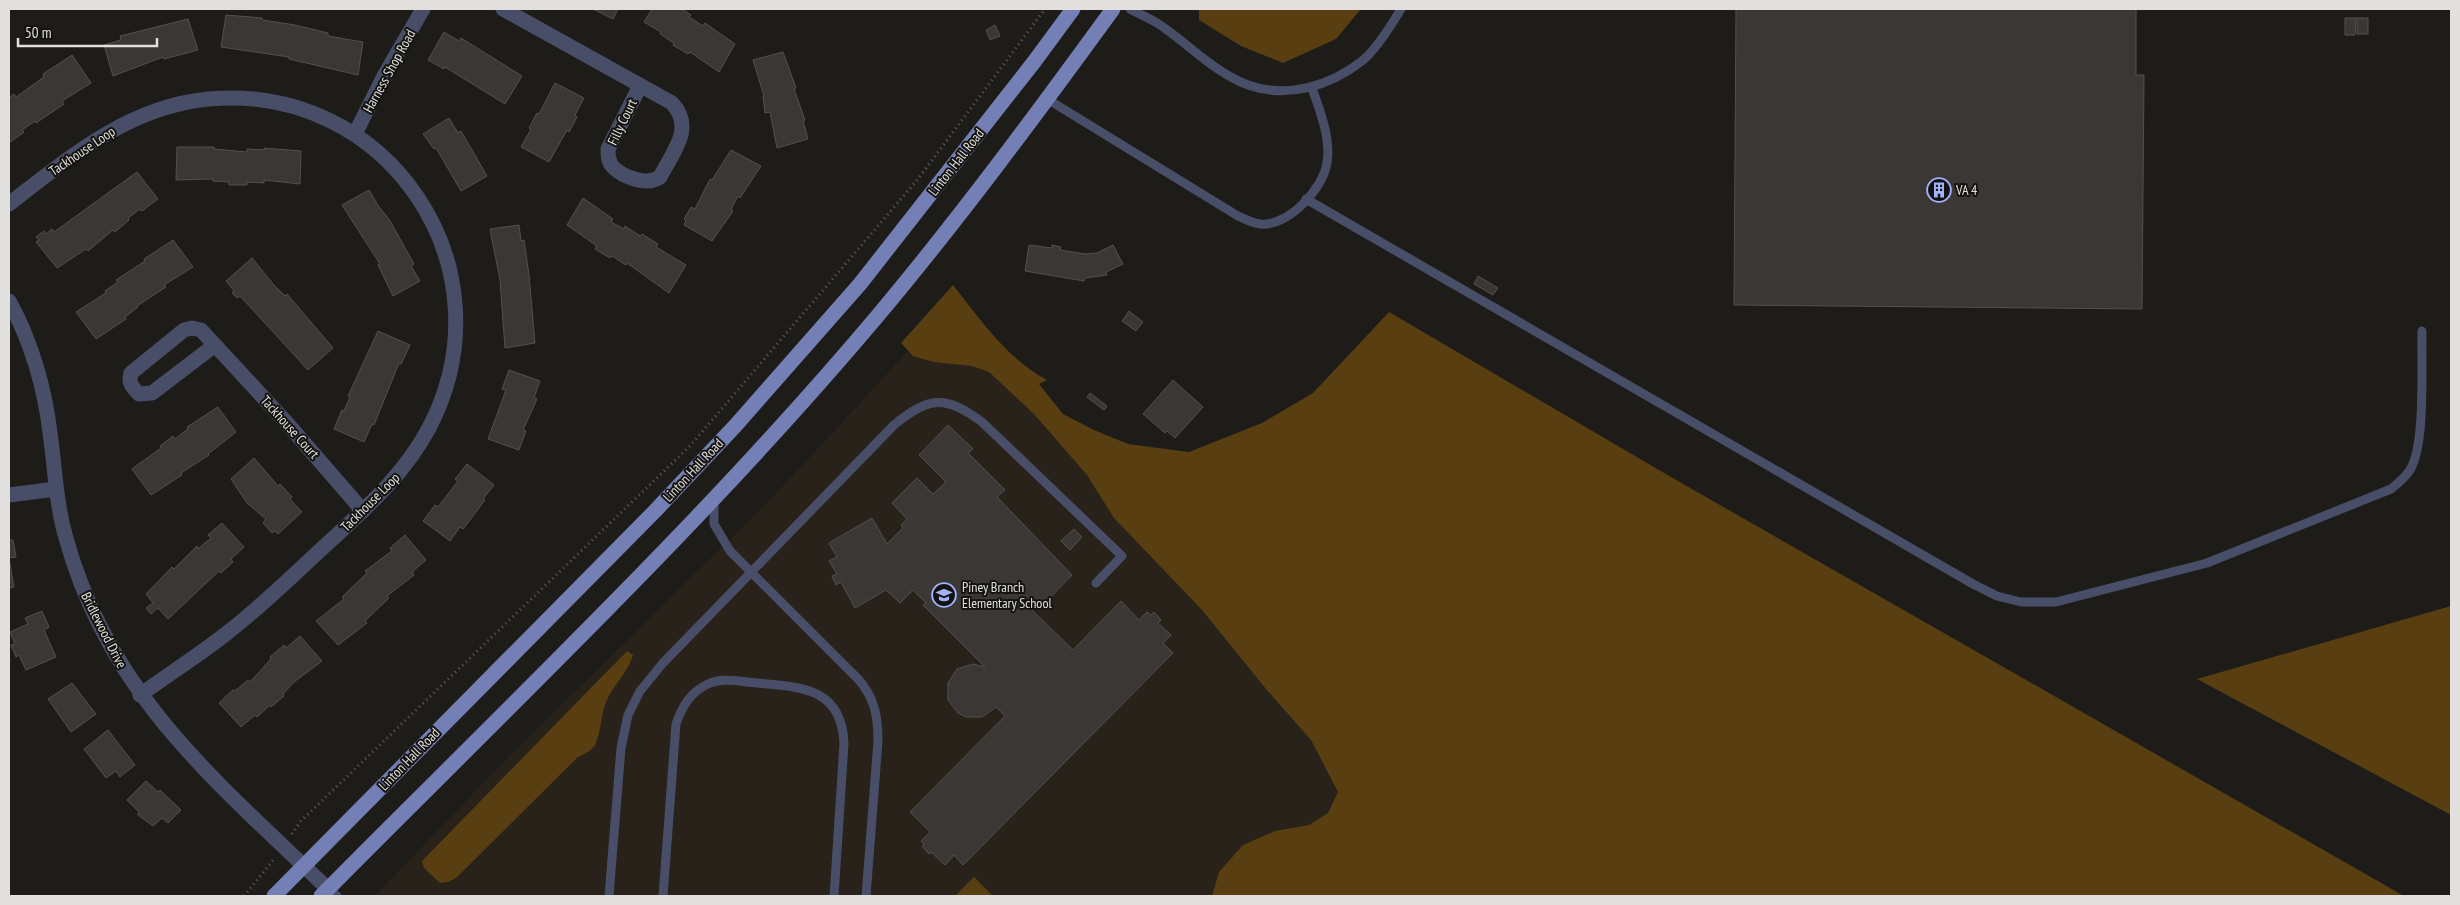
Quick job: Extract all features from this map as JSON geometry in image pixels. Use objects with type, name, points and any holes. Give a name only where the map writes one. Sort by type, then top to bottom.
[{"type":"main road","name":"Linton Hall Road","points":[[274,896],[655,511],[736,424],[860,284],[1022,78],[1073,9]]},
{"type":"main road","points":[[329,894],[714,500],[881,312],[1047,99],[1113,9]]},
{"type":"street","name":"Harness Shop Road","points":[[355,134],[384,76],[423,9]]},
{"type":"street","name":"Filly Court","points":[[514,11],[672,103],[680,112],[684,122],[682,133],[660,177],[655,181],[646,182],[620,172],[612,166],[608,158],[608,148],[640,86]]},
{"type":"street","name":"Tackhouse Loop","points":[[9,204],[84,146],[119,126],[150,112],[209,99],[269,101],[300,108],[329,120],[355,134],[394,166],[423,203],[436,229],[449,269],[456,324],[450,373],[430,426],[416,451],[394,480],[364,510],[227,633],[140,694]]},
{"type":"street","name":"Bridlewood Drive","points":[[9,301],[29,347],[42,389],[50,432],[56,489],[65,536],[78,578],[95,619],[118,662],[140,694],[189,754],[304,866],[329,894]]},
{"type":"street","name":"Tackhouse Court","points":[[215,345],[152,393],[139,394],[131,386],[129,379],[131,373],[184,330],[192,328],[201,330],[215,345],[364,510]]},
{"type":"street","points":[[9,495],[56,489]]},
{"type":"lane","points":[[1130,9],[1156,22],[1209,62],[1247,85],[1291,91],[1312,88],[1327,82],[1363,60],[1392,23],[1400,9]]},
{"type":"lane","points":[[1047,99],[1250,222],[1261,224],[1280,220],[1306,199],[1324,174],[1327,162],[1322,115],[1312,88]]},
{"type":"lane","points":[[1306,199],[1973,584],[1997,596],[2021,602],[2056,602],[2207,563],[2390,489],[2405,478],[2412,469],[2416,453],[2419,436],[2422,331]]},
{"type":"lane","points":[[609,896],[621,748],[628,715],[640,691],[663,663],[750,573],[894,425],[910,412],[925,405],[946,401],[957,405],[982,422],[1122,556],[1096,583]]},
{"type":"lane","points":[[714,500],[712,512],[716,530],[730,550],[750,573],[859,680],[869,692],[875,704],[878,741],[866,896]]},
{"type":"lane","points":[[663,896],[676,724],[682,708],[696,691],[706,684],[723,680],[805,688],[822,696],[831,704],[837,714],[843,728],[844,753],[834,896]]},
{"type":"path","points":[[301,821],[690,446],[918,179],[1045,9]]},
{"type":"path","points":[[244,896],[263,873]]},
{"type":"shaded area","points":[[1199,9],[1361,9],[1336,39],[1283,63],[1241,46],[1199,20]]},
{"type":"shaded area","points":[[953,285],[984,325],[1007,350],[1032,371],[1047,380],[1039,384],[1063,414],[1094,430],[1128,444],[1189,452],[1262,423],[1313,393],[1389,312],[1671,477],[2404,896],[1212,896],[1219,872],[1243,845],[1275,831],[1309,825],[1328,813],[1338,792],[1311,740],[1266,689],[1202,610],[1114,518],[1087,475],[1034,414],[989,372],[972,366],[933,362],[913,356],[901,343]]},
{"type":"shaded area","name":"Piney Branch Elementary School","points":[[958,293],[1472,896],[375,896],[510,755],[768,502],[887,374]]},
{"type":"shaded area","points":[[2451,606],[2451,815],[2197,679],[2430,612]]},
{"type":"shaded area","points":[[627,651],[633,655],[631,661],[606,702],[598,738],[593,748],[578,757],[456,878],[440,883],[424,868],[422,861]]},
{"type":"shaded area","points":[[974,877],[993,896],[955,896]]},
{"type":"building","points":[[593,9],[618,9],[613,19]]},
{"type":"building","points":[[652,9],[682,9],[691,15],[689,17],[703,26],[705,23],[735,44],[719,72],[690,52],[688,54],[673,45],[674,43],[660,34],[661,32],[644,22]]},
{"type":"building","name":"VA 4","points":[[1736,9],[2136,9],[2136,75],[2144,75],[2142,309],[1734,305]]},
{"type":"building","points":[[226,15],[262,18],[262,20],[328,33],[328,36],[363,42],[358,75],[289,59],[289,57],[221,47]]},
{"type":"building","points":[[2345,18],[2356,18],[2355,35],[2345,35]]},
{"type":"building","points":[[2357,18],[2368,18],[2368,34],[2357,34]]},
{"type":"building","points":[[188,19],[198,50],[164,59],[163,57],[113,76],[104,45],[121,40],[120,36]]},
{"type":"building","points":[[995,25],[1000,36],[990,40],[986,30]]},
{"type":"building","points":[[444,32],[459,41],[461,38],[522,76],[505,104],[445,67],[444,69],[428,60]]},
{"type":"building","points":[[783,52],[796,88],[794,89],[805,120],[803,121],[808,139],[777,148],[770,112],[765,113],[764,96],[753,60]]},
{"type":"building","points":[[72,55],[91,83],[62,101],[64,104],[22,130],[24,132],[9,143],[9,98],[14,94],[16,97],[44,77],[43,74]]},
{"type":"building","points":[[555,83],[584,98],[569,132],[567,130],[549,162],[521,147],[531,129],[529,128],[537,113],[539,114]]},
{"type":"building","points":[[449,118],[458,133],[461,131],[487,176],[461,191],[436,148],[434,149],[423,134]]},
{"type":"building","points":[[177,147],[214,147],[214,149],[247,152],[247,149],[265,150],[264,148],[301,151],[300,184],[264,180],[264,183],[247,182],[247,185],[229,185],[229,182],[213,181],[213,179],[176,180]]},
{"type":"building","points":[[731,150],[761,166],[740,198],[738,196],[731,209],[733,211],[712,241],[684,225],[686,220],[684,219],[691,207],[695,209],[710,179],[712,180]]},
{"type":"building","points":[[137,172],[158,199],[142,211],[140,209],[128,218],[129,220],[115,232],[113,230],[88,251],[86,249],[57,268],[36,242],[39,240],[36,237],[44,231],[46,234],[52,229],[54,232]]},
{"type":"building","points":[[369,190],[389,219],[414,264],[411,266],[420,281],[393,296],[378,265],[380,264],[342,205]]},
{"type":"building","points":[[583,198],[613,219],[611,222],[624,229],[625,226],[640,236],[642,234],[658,244],[656,247],[686,265],[669,293],[627,263],[626,265],[612,256],[610,258],[595,249],[597,246],[567,225]]},
{"type":"building","points":[[519,225],[521,241],[524,240],[529,275],[535,343],[505,348],[500,280],[490,229]]},
{"type":"building","points":[[173,240],[193,267],[164,285],[166,287],[137,306],[125,317],[126,319],[96,339],[76,312],[106,293],[105,291],[118,282],[116,280]]},
{"type":"building","points":[[1029,245],[1052,248],[1052,245],[1061,247],[1060,250],[1085,254],[1097,253],[1113,245],[1123,264],[1106,272],[1107,275],[1085,278],[1084,281],[1025,271]]},
{"type":"building","points":[[252,258],[273,284],[285,296],[287,294],[333,348],[308,370],[240,296],[237,298],[232,293],[234,291],[226,281]]},
{"type":"building","points":[[1478,276],[1498,288],[1493,295],[1474,284]]},
{"type":"building","points":[[1129,311],[1143,322],[1136,331],[1122,321]]},
{"type":"building","points":[[378,331],[410,345],[401,364],[399,363],[374,425],[372,424],[364,442],[334,429],[342,410],[344,411],[350,397],[348,396]]},
{"type":"building","points":[[509,370],[540,381],[534,398],[537,399],[523,430],[526,431],[519,450],[488,439],[506,390],[502,389]]},
{"type":"building","points":[[1173,380],[1203,407],[1175,438],[1167,431],[1165,433],[1143,414]]},
{"type":"building","points":[[1090,393],[1107,406],[1104,410],[1087,397]]},
{"type":"building","points":[[218,407],[236,432],[209,455],[151,495],[132,469],[161,448],[160,446],[173,436],[175,439],[188,429],[187,427]]},
{"type":"building","points":[[948,425],[973,449],[968,453],[1005,490],[997,497],[1072,575],[1040,608],[1036,604],[1031,609],[1073,650],[1121,601],[1139,620],[1147,612],[1151,615],[1154,612],[1161,620],[1158,623],[1171,635],[1163,643],[1173,653],[963,865],[954,855],[945,865],[931,852],[929,854],[922,846],[924,844],[921,841],[930,832],[910,812],[1005,716],[996,707],[982,717],[966,717],[958,713],[948,700],[948,683],[957,669],[973,664],[985,667],[923,605],[926,603],[913,590],[900,603],[886,590],[855,608],[841,582],[836,585],[832,576],[837,574],[829,561],[837,557],[829,543],[872,518],[887,544],[903,528],[901,525],[907,519],[892,503],[917,478],[933,494],[946,482],[919,455]]},
{"type":"building","points":[[254,458],[278,486],[280,484],[292,497],[290,499],[302,512],[278,534],[275,531],[272,533],[263,523],[266,519],[247,503],[231,479]]},
{"type":"building","points":[[467,464],[494,485],[463,529],[460,527],[450,541],[423,521],[435,505],[438,507],[458,481],[455,479]]},
{"type":"building","points":[[222,523],[244,547],[231,559],[233,562],[221,573],[219,571],[168,619],[158,608],[151,614],[146,608],[153,603],[146,594],[172,567],[174,569],[197,546],[198,549],[211,538],[208,535]]},
{"type":"building","points":[[1074,529],[1082,537],[1070,550],[1061,541]]},
{"type":"building","points":[[405,535],[426,560],[412,572],[414,575],[387,596],[389,598],[365,621],[367,623],[338,645],[316,621],[344,599],[342,597],[367,573],[365,571],[392,551],[390,548]]},
{"type":"building","points":[[9,540],[13,540],[16,557],[9,558]]},
{"type":"building","points":[[9,558],[14,587],[9,588]]},
{"type":"building","points":[[42,611],[49,627],[44,630],[56,657],[26,670],[19,655],[16,657],[11,645],[15,644],[10,632],[28,624],[25,618]]},
{"type":"building","points":[[300,636],[322,661],[294,682],[283,694],[284,696],[271,707],[270,705],[257,717],[255,715],[241,727],[219,703],[233,690],[235,691],[248,680],[250,682],[271,659],[270,657],[284,645],[286,648]]},
{"type":"building","points":[[72,683],[96,714],[71,732],[48,699]]},
{"type":"building","points":[[108,730],[135,765],[120,777],[116,771],[106,778],[84,749]]},
{"type":"building","points":[[146,781],[158,792],[160,790],[181,810],[168,823],[162,818],[153,826],[138,815],[139,812],[127,800]]},
{"type":"place","name":"VA 4","points":[[1939,190]]},
{"type":"place","name":"Piney Branch Elementary School","points":[[944,595]]}]
